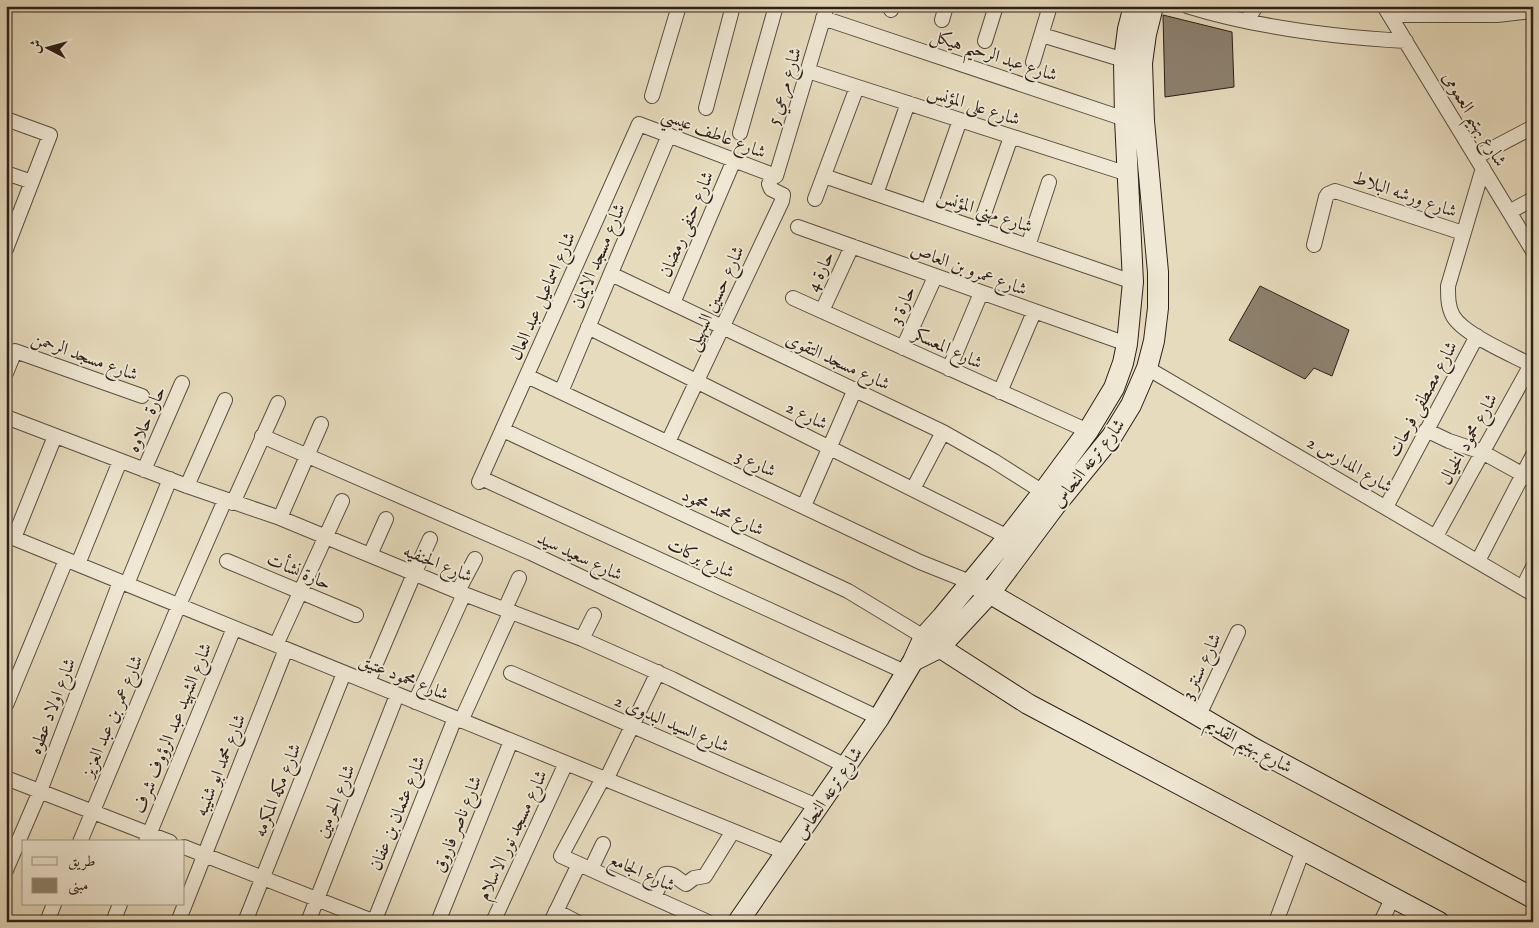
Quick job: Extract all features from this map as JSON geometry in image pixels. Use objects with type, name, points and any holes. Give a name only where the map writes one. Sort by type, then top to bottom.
[{"type":"main road","name":"شارع ترعه النحاس","points":[[932,642],[942,617],[1008,537],[1088,432],[1114,388],[1123,362],[1127,344],[1133,282],[1124,60],[1128,29],[1134,6]]},
{"type":"main road","name":"شارع ترعه النحاس","points":[[738,922],[879,718],[909,666],[932,642],[990,593],[1044,520],[1112,436],[1131,405],[1147,368],[1154,342],[1158,308],[1158,272],[1144,121],[1142,63],[1146,34],[1153,6]]},
{"type":"main road","points":[[1131,306],[1158,308]]},
{"type":"main road","name":"شارع بهتيم القديم","points":[[970,582],[1255,749],[1533,898]]},
{"type":"main road","points":[[932,642],[1028,704],[1439,922]]},
{"type":"street","points":[[652,96],[679,6]]},
{"type":"street","points":[[706,108],[733,6]]},
{"type":"street","points":[[740,132],[776,6]]},
{"type":"street","points":[[985,41],[996,6]]},
{"type":"street","points":[[1033,62],[1050,6]]},
{"type":"street","points":[[1187,6],[1219,16],[1307,32],[1406,41]]},
{"type":"street","points":[[1247,21],[1256,6]]},
{"type":"street","points":[[1391,11],[1497,15],[1533,10]]},
{"type":"street","name":"شارع بهتيم العمومى","points":[[1391,11],[1406,41],[1533,251]]},
{"type":"street","name":"شارع مرعي 5","points":[[774,175],[825,12]]},
{"type":"street","name":"شارع عبد الرحيم هيكل","points":[[825,12],[1125,119]]},
{"type":"street","points":[[1042,35],[1124,60]]},
{"type":"street","name":"شارع على المؤنس","points":[[808,71],[1128,174]]},
{"type":"street","points":[[815,199],[858,87]]},
{"type":"street","points":[[876,194],[908,103]]},
{"type":"street","points":[[6,120],[50,135],[9,234],[6,249]]},
{"type":"street","points":[[928,211],[960,120]]},
{"type":"street","name":"شارع عاطف عيسي","points":[[639,124],[774,175]]},
{"type":"street","name":"شارع اسماعيل عبد العال","points":[[480,480],[639,124]]},
{"type":"street","points":[[1532,364],[1463,328],[1453,316],[1448,302],[1448,286],[1463,233],[1479,163],[1533,127]]},
{"type":"street","name":"شارع مسجد الايمان","points":[[561,392],[669,136]]},
{"type":"street","points":[[979,228],[1011,137]]},
{"type":"street","name":"شارع حنفى رمضان","points":[[672,303],[734,160]]},
{"type":"street","points":[[6,173],[32,182]]},
{"type":"street","name":"شارع حسين السهيلى","points":[[668,442],[783,197],[780,193],[770,188],[769,184],[774,175]]},
{"type":"street","name":"شارع مهني المؤنس","points":[[824,176],[1133,282]]},
{"type":"street","points":[[1028,246],[1049,182]]},
{"type":"street","name":"شارع ورشه البلاط","points":[[1314,245],[1326,198],[1328,194],[1335,191],[1463,233]]},
{"type":"street","points":[[1510,212],[1533,199]]},
{"type":"street","name":"شارع عمرو بن العاص","points":[[798,228],[1127,344]]},
{"type":"street","name":"حارة 4","points":[[822,311],[852,246]]},
{"type":"street","name":"شارع مسجد التقوى","points":[[611,274],[943,432],[994,460],[1043,492]]},
{"type":"street","name":"حارة 3","points":[[903,348],[935,277]]},
{"type":"street","points":[[949,369],[982,293]]},
{"type":"street","name":"شارع المعسكر","points":[[793,298],[1088,432]]},
{"type":"street","points":[[1000,392],[1034,312]]},
{"type":"street","name":"شارع 2","points":[[588,327],[1008,537]]},
{"type":"street","name":"شارع مصطفى فرحات","points":[[1386,507],[1477,336]]},
{"type":"street","points":[[6,373],[11,356]]},
{"type":"street","name":"شارع مسجد الرحمن","points":[[11,356],[142,396]]},
{"type":"street","name":"شارع محمود الخيال","points":[[1436,536],[1532,364]]},
{"type":"street","name":"شارع المدارس 2","points":[[1147,368],[1528,591]]},
{"type":"street","name":"شارع 3","points":[[527,376],[920,562],[970,582]]},
{"type":"street","name":"حارة حلاوه","points":[[144,470],[182,383]]},
{"type":"street","points":[[804,506],[855,389]]},
{"type":"street","points":[[187,486],[225,400]]},
{"type":"street","name":"شارع عمر بن عبد العزيز","points":[[81,840],[179,606],[278,403]]},
{"type":"street","name":"شارع الحنفيه","points":[[6,417],[229,502],[280,518],[461,593],[582,639],[658,672],[846,766]]},
{"type":"street","points":[[280,518],[321,424]]},
{"type":"street","name":"شارع محمد محمود","points":[[503,430],[848,591],[932,642]]},
{"type":"street","points":[[1426,430],[1448,441],[1482,452],[1528,478]]},
{"type":"street","points":[[913,489],[943,432]]},
{"type":"street","points":[[10,537],[55,436]]},
{"type":"street","name":"شارع سعيد سيد","points":[[262,436],[531,554],[879,718]]},
{"type":"street","points":[[1478,561],[1528,478],[1533,455]]},
{"type":"street","points":[[6,705],[120,461]]},
{"type":"street","name":"شارع اولاد عطوه","points":[[6,870],[124,583],[170,479]]},
{"type":"street","name":"شارع بركات","points":[[480,480],[909,666]]},
{"type":"street","name":"شارع محمد ابو شنيبه","points":[[185,905],[205,855],[300,592],[342,501]]},
{"type":"street","points":[[370,555],[386,519]]},
{"type":"street","name":"شارع محمود عتيق","points":[[10,537],[787,853]]},
{"type":"street","points":[[368,682],[430,539]]},
{"type":"street","points":[[415,702],[474,559]]},
{"type":"street","name":"حارة نشأت","points":[[227,561],[356,614]]},
{"type":"street","points":[[1528,591],[1533,566]]},
{"type":"street","name":"شارع عثمان بن عفان","points":[[374,922],[458,719],[508,610],[519,578]]},
{"type":"street","points":[[582,639],[594,616]]},
{"type":"street","name":"شارع الشهيد عبد الرؤوف شرف","points":[[147,838],[234,628]]},
{"type":"street","name":"شارع سنتر 3","points":[[1198,716],[1238,632]]},
{"type":"street","points":[[605,779],[658,672]]},
{"type":"street","name":"شارع مكه المكرمه","points":[[245,922],[344,673]]},
{"type":"street","name":"شارع السيد البدوى 2","points":[[511,674],[819,807]]},
{"type":"street","name":"شارع الحرمين","points":[[308,922],[397,695]]},
{"type":"street","name":"شارع ناصر فاروق","points":[[438,922],[511,741]]},
{"type":"street","name":"شارع مسجد نور الاسلام","points":[[493,922],[566,763]]},
{"type":"street","points":[[6,778],[93,812],[147,838]]},
{"type":"street","name":"شارع الجامع","points":[[605,779],[561,856],[708,922]]},
{"type":"street","points":[[654,897],[667,873],[672,874],[686,884],[694,878],[705,876],[733,831]]},
{"type":"street","points":[[577,922],[554,916],[585,867],[604,844]]},
{"type":"street","points":[[185,847],[374,922]]},
{"type":"street","points":[[1276,922],[1303,850]]},
{"type":"street","points":[[1382,922],[1393,897]]},
{"type":"street","points":[[47,922],[53,906]]},
{"type":"street","points":[[113,922],[119,906]]},
{"type":"street","name":"شارع محمد ابو شنيبه","points":[[178,922],[184,906]]},
{"type":"building","points":[[1163,15],[1232,32],[1234,87],[1165,97]]},
{"type":"building","points":[[1260,286],[1349,330],[1332,376],[1314,368],[1305,379],[1229,340]]}]
